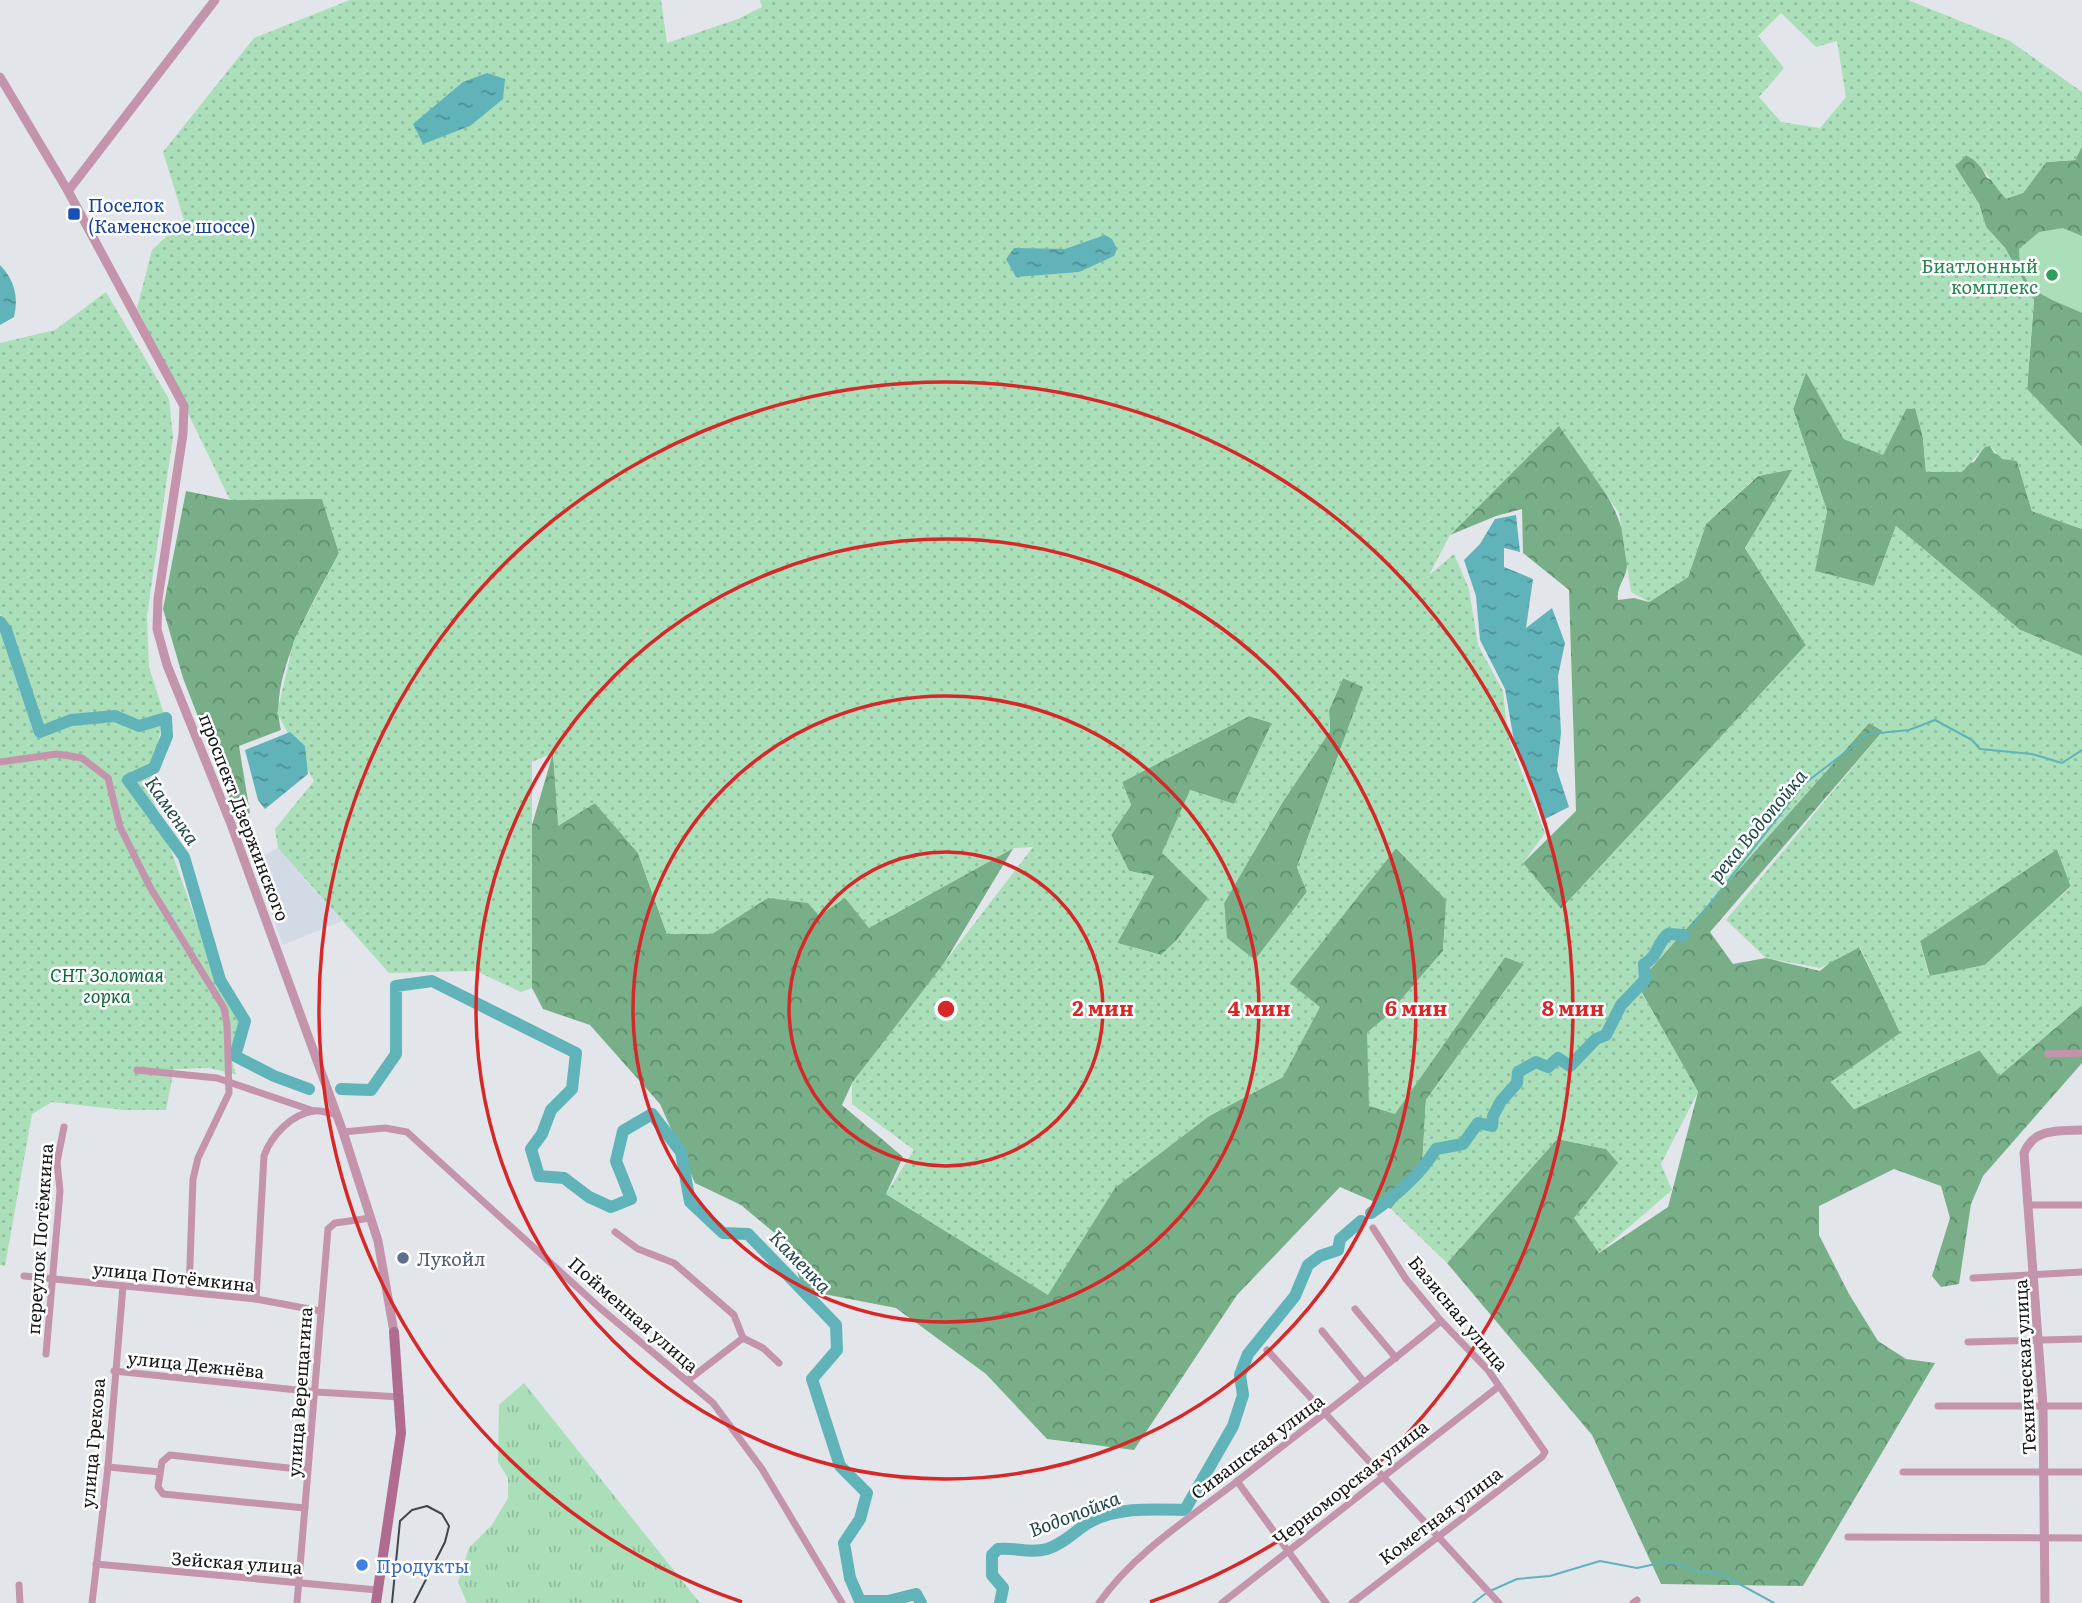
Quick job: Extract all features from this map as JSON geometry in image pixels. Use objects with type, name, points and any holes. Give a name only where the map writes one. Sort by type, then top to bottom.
[{"type":"main road","name":"проспект Дзержинского","points":[[376,1603],[400,1443],[400,1396],[394,1332]]},
{"type":"street","points":[[68,191],[215,0]]},
{"type":"street","name":"проспект Дзержинского","points":[[0,77],[68,191],[184,407],[183,434],[158,599],[157,629],[167,665],[234,832],[343,1132],[371,1218],[386,1281],[394,1332]]},
{"type":"street","points":[[0,762],[57,754],[82,758],[108,778],[120,827],[138,863],[224,1008],[229,1093],[203,1142],[193,1179],[189,1292]]},
{"type":"street","points":[[2048,1054],[2082,1053]]},
{"type":"street","points":[[137,1070],[217,1078],[314,1111],[337,1115]]},
{"type":"street","points":[[256,1299],[264,1156],[278,1131],[314,1111]]},
{"type":"street","name":"переулок Потёмкина","points":[[46,1354],[60,1191],[57,1162],[64,1127]]},
{"type":"street","name":"Пойменная улица","points":[[343,1132],[385,1128],[407,1132],[600,1308],[713,1403],[762,1469],[842,1603]]},
{"type":"street","name":"Техническая улица","points":[[2045,1603],[2040,1340],[2024,1153],[2037,1135],[2082,1130]]},
{"type":"street","points":[[2030,1205],[2082,1205]]},
{"type":"street","name":"улица Верещагина","points":[[297,1603],[328,1229],[335,1223],[371,1218]]},
{"type":"street","name":"Базисная улица","points":[[1373,1228],[1406,1279],[1441,1321],[1488,1370],[1545,1452]]},
{"type":"street","points":[[615,1232],[638,1249],[674,1263],[734,1315],[743,1338],[763,1348],[779,1363]]},
{"type":"street","points":[[1973,1278],[2082,1272]]},
{"type":"street","name":"улица Потёмкина","points":[[24,1276],[256,1299],[320,1311]]},
{"type":"street","name":"улица Грекова","points":[[92,1603],[108,1467],[122,1286]]},
{"type":"street","points":[[1355,1310],[1396,1358]]},
{"type":"street","name":"Сивашская улица","points":[[1099,1603],[1123,1573],[1441,1321]]},
{"type":"street","points":[[1322,1331],[1364,1382]]},
{"type":"street","points":[[687,1381],[743,1338]]},
{"type":"street","points":[[1968,1342],[2082,1339]]},
{"type":"street","points":[[1267,1350],[1499,1603]]},
{"type":"street","name":"улица Дежнёва","points":[[114,1371],[316,1392],[400,1396]]},
{"type":"street","name":"Черноморская улица","points":[[1222,1603],[1498,1387]]},
{"type":"street","points":[[1938,1406],[2082,1406]]},
{"type":"street","name":"Кометная улица","points":[[1352,1603],[1545,1452]]},
{"type":"street","points":[[305,1508],[163,1494],[158,1490],[162,1462],[170,1455],[307,1470]]},
{"type":"street","points":[[108,1467],[160,1472]]},
{"type":"street","points":[[1903,1472],[2082,1472]]},
{"type":"street","points":[[1237,1481],[1326,1603]]},
{"type":"street","points":[[1848,1536],[2082,1538]]},
{"type":"street","name":"Зейская улица","points":[[96,1564],[205,1577],[377,1590]]},
{"type":"street","points":[[19,1585],[20,1603]]},
{"type":"shaded area","points":[[278,848],[342,921],[283,945],[252,861]]},
{"type":"green space","points":[[350,0],[661,0],[667,43],[738,19],[762,7],[760,0],[1908,0],[2010,41],[2082,92],[2082,146],[2075,160],[2046,162],[2023,193],[2006,199],[1982,169],[1966,155],[1955,166],[1979,204],[1986,227],[2005,248],[2034,300],[2027,389],[2082,447],[2082,529],[2032,511],[2017,461],[2002,459],[1990,446],[1985,447],[1962,472],[1926,472],[1923,438],[1915,408],[1906,409],[1883,455],[1844,439],[1806,372],[1793,409],[1827,511],[1815,571],[1874,586],[1896,526],[2020,630],[2082,656],[2082,1005],[1999,1076],[1979,1050],[1854,1109],[1831,1082],[1900,1033],[1860,947],[1820,968],[1766,958],[1726,920],[1883,731],[1869,723],[1637,984],[1698,1092],[1661,1164],[1672,1190],[1599,1253],[1574,1218],[1618,1163],[1606,1149],[1557,1139],[1447,1263],[1391,1209],[1422,1167],[1426,1100],[1524,964],[1505,957],[1395,1114],[1369,1106],[1367,1033],[1387,1016],[1443,951],[1446,900],[1396,848],[1290,983],[1320,1007],[1283,1077],[1209,1116],[1115,1188],[1048,1295],[886,1194],[914,1150],[852,1104],[852,1083],[1033,847],[1014,848],[869,928],[845,898],[819,916],[808,903],[768,898],[712,934],[667,934],[638,853],[595,803],[558,826],[553,753],[532,762],[532,988],[521,992],[476,971],[389,973],[278,848],[275,829],[314,781],[277,713],[294,640],[339,553],[322,499],[230,500],[137,308],[152,250],[184,220],[163,152],[254,38]],"holes":[[[1781,13],[1816,47],[1837,41],[1846,97],[1820,128],[1781,122],[1759,97],[1784,68],[1758,36]],[[1559,426],[1619,513],[1631,592],[1649,602],[1688,577],[1706,524],[1757,476],[1793,469],[1745,548],[1806,645],[1561,909],[1523,863],[1545,833],[1508,736],[1503,691],[1478,645],[1469,589],[1454,554],[1429,575],[1450,535]],[[1343,678],[1363,687],[1297,867],[1307,892],[1255,960],[1227,938],[1224,903],[1282,803],[1330,731],[1329,710]],[[1249,716],[1272,723],[1234,804],[1190,790],[1162,853],[1208,898],[1177,940],[1161,955],[1117,943],[1154,876],[1129,871],[1111,835],[1131,805],[1122,782]],[[2057,849],[2071,887],[1985,965],[1929,976],[1920,941]]]},
{"type":"green space","points":[[2082,146],[2082,447],[2027,389],[2034,300],[2005,248],[1986,227],[1979,204],[1955,166],[1966,155],[1978,161],[1987,178],[2023,193],[2046,162],[2075,160]]},
{"type":"green space","name":"Биатлонный комплекс","points":[[2063,228],[2082,236],[2082,313],[2037,292],[2024,275],[2020,264],[2019,249],[2039,232]]},
{"type":"green space","points":[[106,292],[169,399],[173,437],[147,616],[149,667],[164,714],[139,721],[115,713],[70,716],[42,726],[10,628],[0,614],[0,343],[55,330]]},
{"type":"green space","points":[[1806,372],[1844,439],[1883,454],[1906,409],[1916,408],[1923,438],[1926,472],[1974,462],[1985,446],[1990,446],[1994,453],[2017,461],[2032,511],[2082,529],[2082,656],[2020,630],[1896,526],[1874,586],[1814,571],[1827,511],[1793,409]]},
{"type":"green space","points":[[1559,425],[1604,490],[1621,526],[1627,565],[1618,600],[1634,598],[1649,602],[1688,577],[1706,524],[1758,476],[1793,469],[1745,548],[1806,645],[1561,909],[1523,863],[1576,811],[1569,590],[1523,553],[1522,509],[1496,516],[1450,535]]},
{"type":"green space","points":[[186,491],[230,500],[322,498],[339,553],[306,615],[287,663],[278,709],[281,730],[239,746],[250,813],[237,817],[183,678],[163,609]]},
{"type":"green space","name":"СНТ Золотая горка","points":[[0,629],[37,735],[65,725],[104,718],[139,726],[162,723],[151,776],[154,802],[201,935],[247,1022],[232,1061],[236,1074],[208,1068],[174,1069],[166,1110],[124,1110],[52,1102],[32,1114],[5,1266],[0,1265]]},
{"type":"green space","points":[[1343,678],[1364,687],[1297,867],[1307,892],[1255,960],[1226,938],[1224,903],[1282,803],[1330,731],[1329,710]]},
{"type":"green space","points":[[1249,716],[1272,723],[1234,804],[1190,790],[1208,898],[1177,940],[1161,955],[1117,943],[1154,876],[1129,871],[1111,835],[1131,805],[1122,782]]},
{"type":"green space","points":[[1869,723],[1883,731],[1710,932],[1733,964],[1766,958],[1820,971],[1848,947],[1859,947],[1901,1033],[1831,1082],[1854,1109],[1980,1050],[2000,1075],[2082,1005],[2082,1063],[1983,1176],[1971,1204],[1959,1284],[1941,1287],[1932,1276],[1950,1218],[1941,1186],[1894,1169],[1819,1206],[1819,1235],[1849,1294],[1878,1341],[1906,1359],[1935,1363],[1803,1586],[1661,1584],[1592,1435],[1447,1263],[1557,1139],[1627,1153],[1599,1253],[1668,1207],[1698,1092],[1637,984]]},
{"type":"green space","points":[[553,753],[559,825],[595,803],[638,853],[667,934],[768,880],[851,889],[891,916],[1014,847],[940,970],[852,1083],[842,1105],[903,1157],[886,1194],[1047,1294],[1114,1188],[1209,1116],[1283,1077],[1289,983],[1396,848],[1447,900],[1443,951],[1387,1016],[1367,1033],[1395,1113],[1505,957],[1524,964],[1426,1100],[1422,1167],[1391,1209],[1340,1187],[1237,1295],[1134,1450],[1047,1439],[986,1374],[896,1308],[803,1290],[789,1245],[741,1205],[695,1183],[660,1104],[590,1025],[543,1009],[532,988],[532,825]]},
{"type":"green space","points":[[2057,849],[2071,886],[1985,965],[1930,977],[1920,941]]},
{"type":"green space","points":[[524,1383],[700,1603],[467,1603],[458,1582],[469,1548],[492,1525],[508,1498],[508,1478],[498,1462],[499,1405]]},
{"type":"water","points":[[487,73],[505,79],[503,99],[470,126],[423,144],[413,124],[463,82]]},
{"type":"water","points":[[1105,235],[1112,239],[1117,249],[1114,256],[1079,272],[1016,277],[1006,259],[1014,248],[1065,249]]},
{"type":"water","points":[[0,265],[12,282],[16,302],[14,317],[0,325]]},
{"type":"water","points":[[1516,515],[1520,552],[1504,548],[1504,567],[1533,579],[1526,628],[1552,608],[1565,643],[1558,676],[1561,733],[1557,770],[1569,807],[1545,819],[1514,741],[1505,689],[1480,640],[1476,596],[1464,560],[1480,544],[1495,519]]},
{"type":"water","points":[[290,732],[305,746],[308,774],[265,809],[258,800],[245,750]]},
{"type":"waterway","name":"Каменка","points":[[0,622],[6,630],[40,732],[71,720],[115,716],[139,726],[166,718],[167,736],[154,768],[128,780],[184,857],[220,980],[245,1021],[235,1056],[274,1076],[309,1089]]},
{"type":"waterway","name":"река Водопойка","points":[[1691,928],[1804,784],[1869,734],[1909,730],[1935,720],[1972,740],[1980,749],[2032,754],[2062,763],[2082,750]]},
{"type":"waterway","points":[[1371,1213],[1407,1184],[1436,1149],[1463,1144],[1478,1123],[1492,1126],[1493,1116],[1501,1101],[1517,1083],[1518,1072],[1536,1062],[1548,1067],[1558,1058],[1570,1066],[1596,1039],[1606,1035],[1621,1005],[1645,980],[1644,964],[1652,958],[1664,938],[1668,934],[1684,935]]},
{"type":"waterway","name":"Каменка","points":[[341,1089],[371,1090],[396,1054],[396,986],[432,981],[576,1053],[572,1089],[551,1110],[542,1134],[531,1149],[539,1176],[564,1178],[589,1197],[611,1207],[631,1199],[616,1161],[623,1131],[652,1114],[681,1152],[690,1202],[723,1233],[748,1234],[836,1325],[837,1350],[812,1379],[840,1466],[867,1493],[860,1519],[844,1543],[850,1578],[860,1601],[888,1601],[916,1594],[921,1603]]},
{"type":"waterway","points":[[1186,1508],[1233,1426],[1243,1395],[1240,1375],[1248,1354],[1295,1296],[1308,1265],[1320,1256],[1338,1250],[1340,1239],[1361,1221]]},
{"type":"waterway","name":"Водопойка","points":[[1000,1603],[1003,1588],[992,1575],[992,1555],[998,1549],[1047,1549],[1088,1523],[1110,1514],[1134,1510],[1183,1510]]},
{"type":"waterway","points":[[1490,1591],[1517,1579],[1550,1576],[1600,1561],[1637,1568],[1665,1562],[1680,1564],[1694,1571],[1721,1574],[1774,1603]]},
{"type":"waterway","points":[[1473,1603],[1485,1594]]},
{"type":"tram line","points":[[392,1603],[400,1521],[412,1510],[427,1506],[442,1514],[449,1526],[445,1542],[414,1603]]},
{"type":"place","name":"Поселок (Каменское шоссе)","points":[[74,214]]},
{"type":"place","name":"Биатлонный комплекс","points":[[2052,275]]},
{"type":"place","name":"Лукойл","points":[[403,1258]]},
{"type":"place","name":"Продукты","points":[[362,1565]]}]
